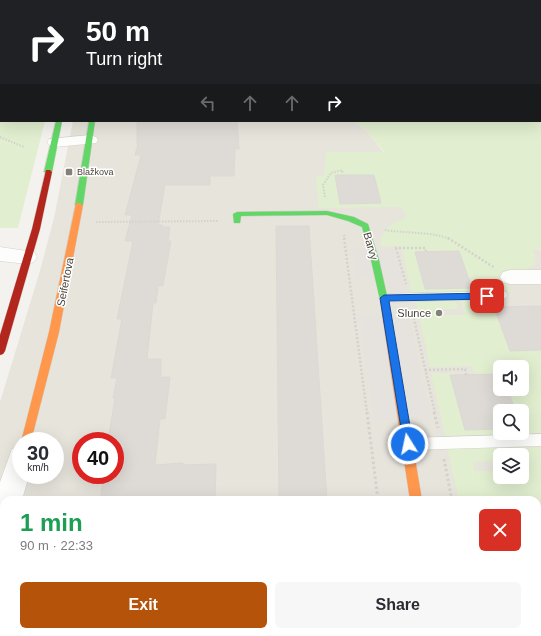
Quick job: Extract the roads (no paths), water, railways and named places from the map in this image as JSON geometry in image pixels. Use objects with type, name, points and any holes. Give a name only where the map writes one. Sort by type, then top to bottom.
[{"type":"street","points":[[0,351],[26,257],[36,229],[59,122]]},
{"type":"street","name":"Seifertova","points":[[29,432],[59,308],[84,183],[92,122]]},
{"type":"street","points":[[55,142],[90,140]]},
{"type":"street","name":"Barvy","points":[[237,221],[237,214],[327,213],[351,219],[365,226],[373,247],[384,298],[415,496]]},
{"type":"street","points":[[0,254],[26,257]]},
{"type":"street","points":[[506,286],[541,277]]},
{"type":"street","points":[[9,496],[13,484]]},
{"type":"lane","points":[[384,298],[409,297],[506,286]]},
{"type":"lane","points":[[408,444],[541,440]]},
{"type":"place","name":"Blažkova","points":[[69,172]]},
{"type":"place","name":"Slunce","points":[[439,313]]}]
